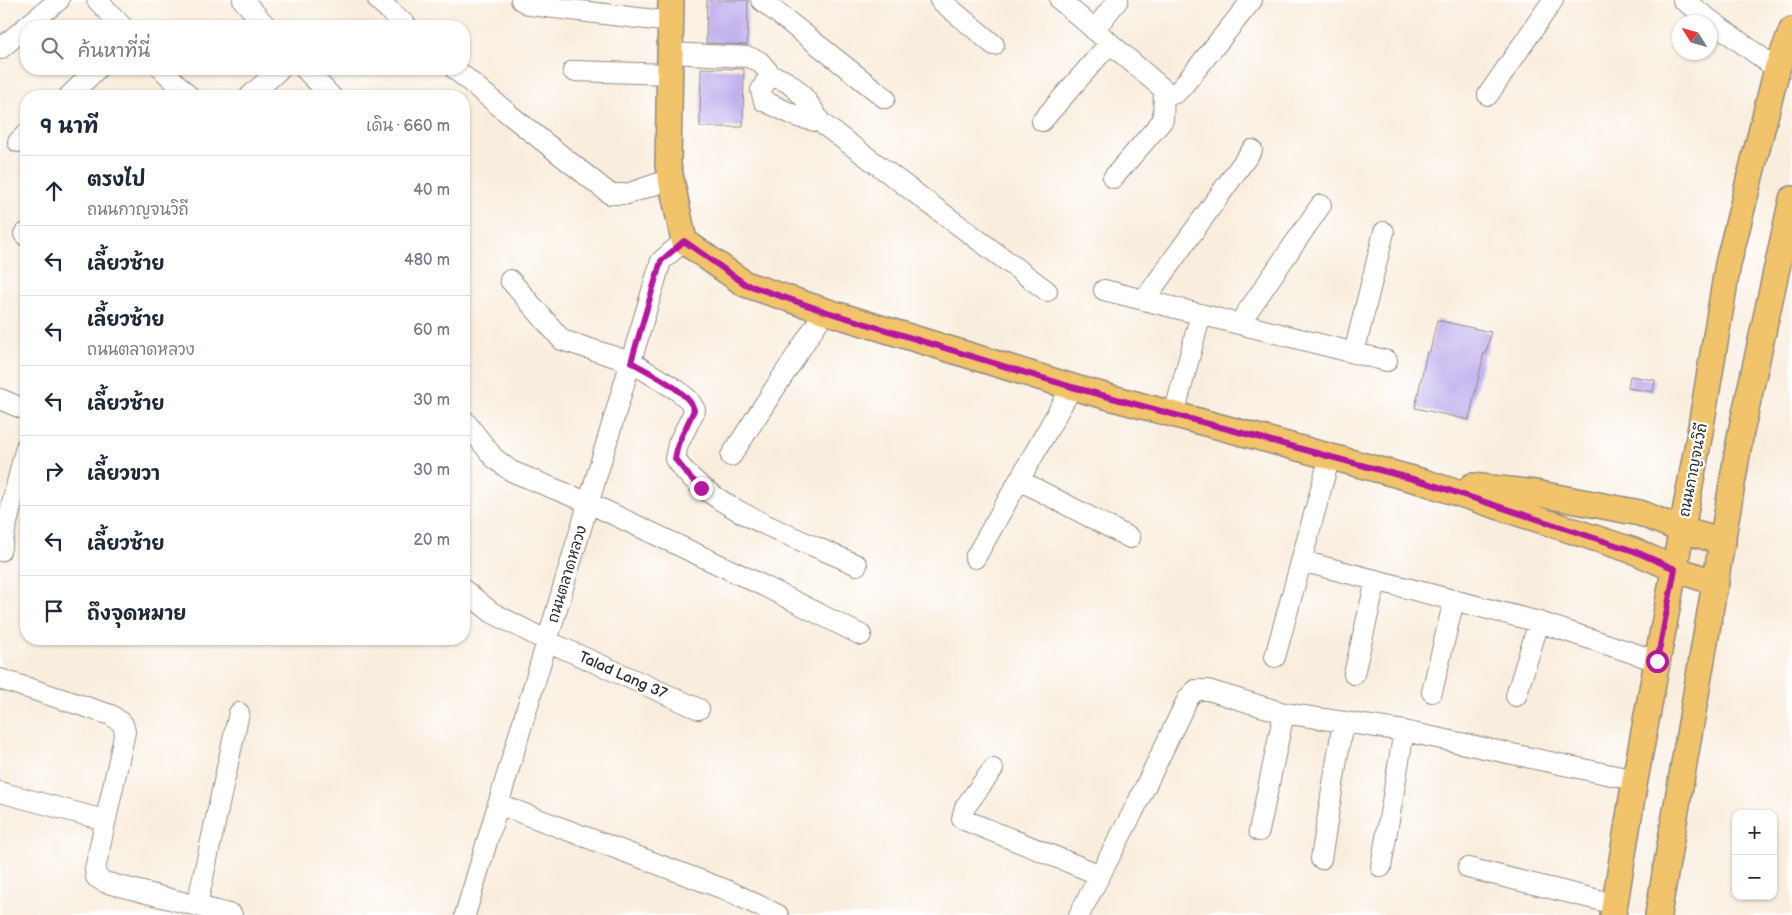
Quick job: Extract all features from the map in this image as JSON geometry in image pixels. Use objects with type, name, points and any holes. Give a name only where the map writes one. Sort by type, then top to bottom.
[{"type":"main road","points":[[671,11],[668,165],[684,241],[745,284],[824,311],[1072,387],[1424,482],[1634,551],[1675,569],[1716,583]]},
{"type":"main road","name":"ถนนกาญจนวิถี","points":[[1614,910],[1635,780],[1675,569],[1728,264],[1777,69],[1792,30]]},
{"type":"main road","points":[[1658,915],[1695,707],[1700,662],[1716,583],[1748,398],[1792,199]]},
{"type":"main road","points":[[1424,482],[1544,495],[1640,513],[1682,530],[1723,542]]},
{"type":"street","points":[[35,20],[59,0]]},
{"type":"street","points":[[98,0],[116,20]]},
{"type":"street","points":[[243,0],[261,20]]},
{"type":"street","points":[[378,0],[400,20]]},
{"type":"street","points":[[521,0],[530,5],[671,11]]},
{"type":"street","points":[[761,0],[884,98]]},
{"type":"street","points":[[940,0],[994,45]]},
{"type":"street","points":[[1060,0],[1164,92],[1169,94],[1176,93],[1182,87],[1252,0]]},
{"type":"street","points":[[1094,30],[1118,0]]},
{"type":"street","points":[[1488,96],[1553,0]]},
{"type":"street","points":[[1683,0],[1777,69]]},
{"type":"street","points":[[0,49],[20,33]]},
{"type":"street","points":[[1042,121],[1109,44]]},
{"type":"street","points":[[573,71],[748,57],[759,61],[773,77],[763,86],[761,95],[764,101],[798,117],[820,122],[1047,291]]},
{"type":"street","points":[[78,90],[92,75]]},
{"type":"street","points":[[168,75],[183,90]]},
{"type":"street","points":[[257,90],[273,75]]},
{"type":"street","points":[[311,75],[325,90]]},
{"type":"street","points":[[462,75],[610,194],[627,194],[671,179]]},
{"type":"street","points":[[1113,178],[1163,120],[1164,92]]},
{"type":"street","points":[[1144,300],[1252,150]]},
{"type":"street","points":[[1239,324],[1321,205]]},
{"type":"street","points":[[1354,353],[1384,232]]},
{"type":"street","name":"ถนนตลาดหลวง","points":[[465,915],[661,261],[684,241]]},
{"type":"street","points":[[510,280],[562,340],[631,362],[677,390],[693,404],[692,418],[675,452],[675,459],[701,488],[747,515],[857,565]]},
{"type":"street","points":[[1104,290],[1387,361]]},
{"type":"street","points":[[731,456],[824,311]]},
{"type":"street","points":[[1174,414],[1201,314]]},
{"type":"street","points":[[975,558],[1072,387]]},
{"type":"street","points":[[0,399],[20,407]]},
{"type":"street","points":[[470,428],[494,458],[510,470],[589,503],[764,586],[861,635]]},
{"type":"street","points":[[1275,657],[1330,456]]},
{"type":"street","points":[[0,552],[20,470]]},
{"type":"street","points":[[1019,480],[1130,538]]},
{"type":"street","points":[[1301,561],[1539,622],[1657,661]]},
{"type":"street","points":[[1354,674],[1376,580]]},
{"type":"street","name":"Talad Lang 37","points":[[470,595],[491,612],[547,641],[699,709]]},
{"type":"street","points":[[1432,692],[1454,600]]},
{"type":"street","points":[[1516,696],[1539,622]]},
{"type":"street","points":[[0,679],[111,715],[120,721],[124,732],[104,820],[95,869],[96,877],[104,882],[232,915]]},
{"type":"street","points":[[1079,915],[1193,691],[1208,690],[1284,713],[1404,731],[1635,780]]},
{"type":"street","points":[[197,905],[239,713]]},
{"type":"street","points":[[1259,831],[1284,713]]},
{"type":"street","points":[[1321,859],[1343,722]]},
{"type":"street","points":[[1381,867],[1404,731]]},
{"type":"street","points":[[993,769],[965,807],[962,819],[1100,875]]},
{"type":"street","points":[[0,792],[104,820]]},
{"type":"street","points":[[498,804],[729,891],[778,915]]},
{"type":"street","points":[[1468,868],[1614,910]]},
{"type":"building","points":[[707,0],[748,0],[747,45],[706,43]]},
{"type":"building","points":[[701,68],[744,69],[743,127],[700,127]]},
{"type":"building","points":[[1437,320],[1491,332],[1486,354],[1484,353],[1469,420],[1415,408],[1427,352],[1430,352]]},
{"type":"building","points":[[1630,376],[1655,380],[1653,392],[1628,388]]},
{"type":"route","points":[[701,488],[675,459],[678,444],[692,418],[693,404],[677,390],[631,362],[661,261],[684,241],[745,284],[824,311],[1072,387],[1424,482],[1634,551],[1675,569],[1657,661]]}]
